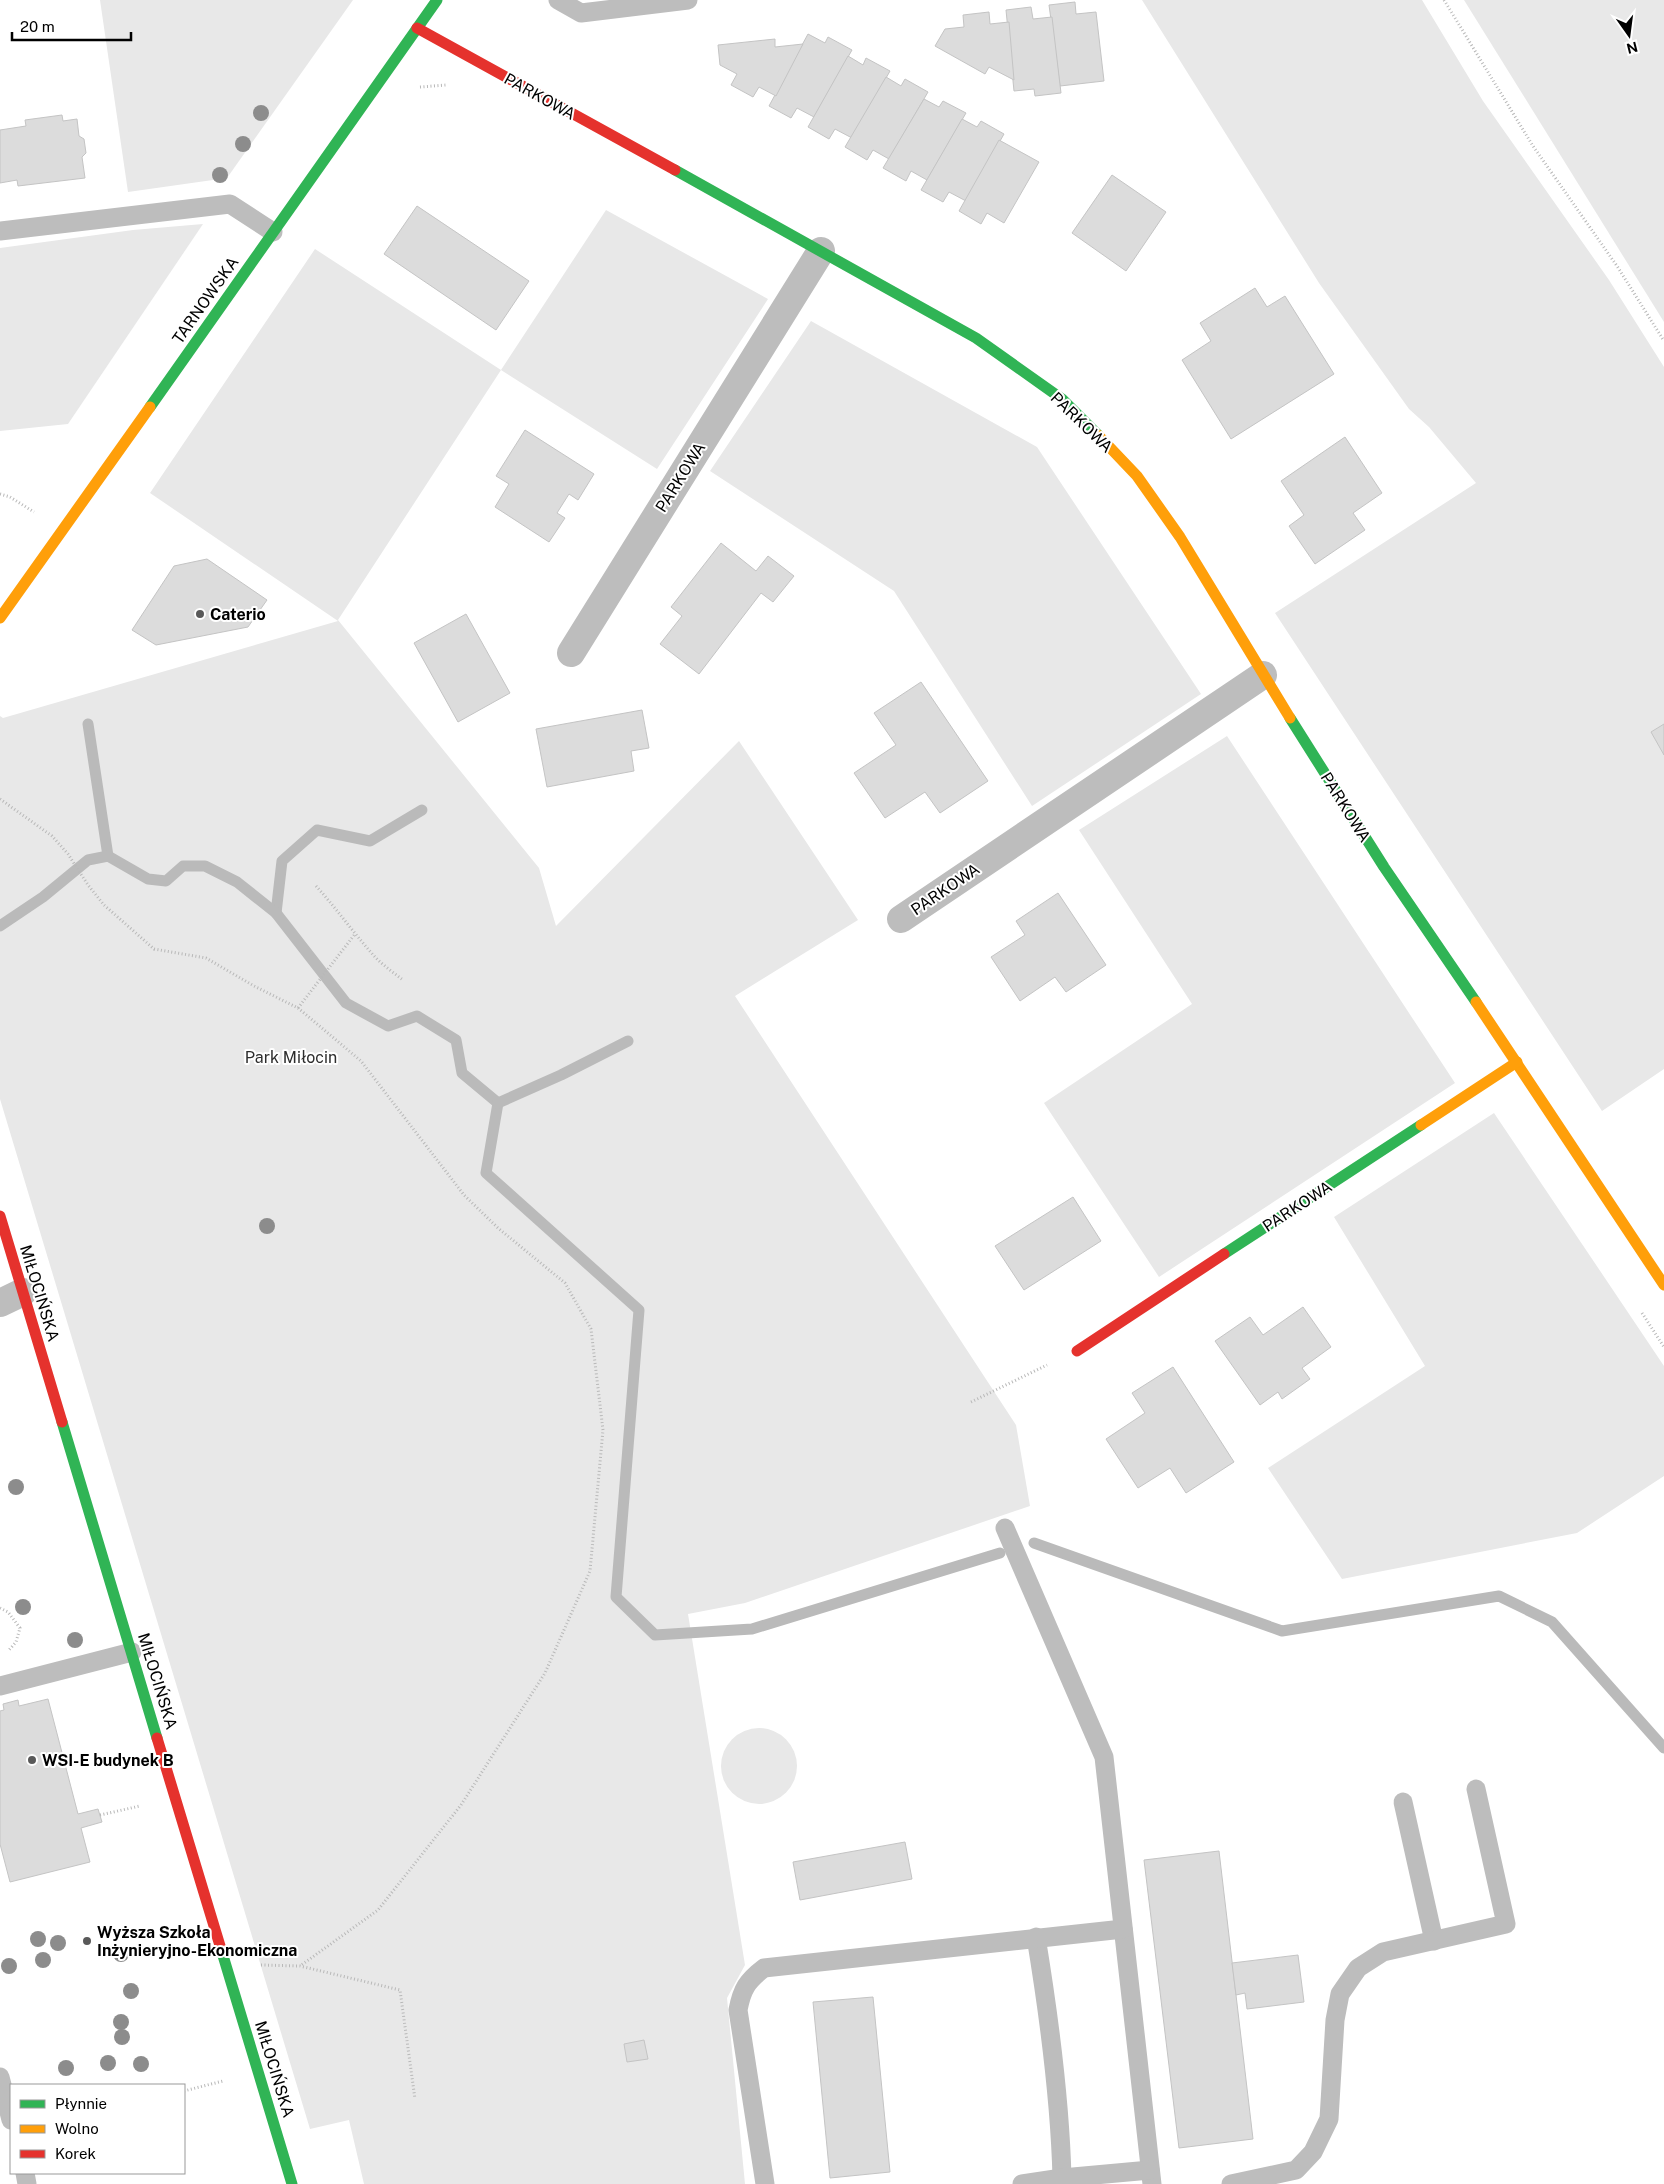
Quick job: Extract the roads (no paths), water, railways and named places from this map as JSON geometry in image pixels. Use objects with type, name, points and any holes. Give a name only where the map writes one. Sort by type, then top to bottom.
[{"type":"street","name":"TARNOWSKA","points":[[0,618],[436,0]]},
{"type":"street","name":"PARKOWA","points":[[417,28],[821,250],[976,338],[1062,399],[1137,476],[1180,537],[1263,675],[1384,867],[1517,1062],[1664,1285]]},
{"type":"street","name":"PARKOWA","points":[[571,653],[821,250]]},
{"type":"street","name":"PARKOWA","points":[[901,919],[1263,675]]},
{"type":"street","name":"PARKOWA","points":[[1076,1351],[1517,1062]]},
{"type":"street","name":"MIŁOCIŃSKA","points":[[0,1216],[12,1298],[132,1652],[292,2184]]},
{"type":"lane","points":[[558,0],[581,13],[688,0]]},
{"type":"lane","points":[[0,231],[230,204],[273,232]]},
{"type":"lane","points":[[1005,1528],[1104,1757],[1151,2177],[1062,2178],[1022,2184]]},
{"type":"lane","points":[[0,1686],[132,1652]]},
{"type":"lane","points":[[1231,2184],[1296,2170],[1313,2152],[1329,2119],[1336,2020],[1340,1994],[1358,1968],[1382,1952],[1506,1924],[1476,1790]]},
{"type":"lane","points":[[1402,1802],[1434,1941]]},
{"type":"lane","points":[[765,2184],[738,2010],[741,1996],[749,1980],[764,1968],[1123,1929]]},
{"type":"lane","points":[[1036,1937],[1045,1992],[1058,2115],[1062,2178]]},
{"type":"lane","points":[[0,2077],[10,2116]]},
{"type":"waterway","points":[[88,724],[108,856]]},
{"type":"waterway","points":[[276,913],[282,861],[317,830],[370,841],[422,810]]},
{"type":"waterway","points":[[0,926],[43,897],[88,860],[108,856],[148,879],[166,881],[183,866],[205,866],[237,882],[276,913],[346,1003],[388,1026],[417,1016],[456,1040],[462,1073],[498,1103],[486,1173],[639,1310],[616,1597],[655,1635],[752,1629],[1000,1553]]},
{"type":"waterway","points":[[498,1103],[561,1075],[628,1041]]},
{"type":"waterway","points":[[1034,1543],[1282,1631],[1499,1596],[1552,1622],[1664,1748]]},
{"type":"place","name":"Caterio","points":[[200,614]]},
{"type":"place","name":"WSI-E budynek B","points":[[32,1760]]},
{"type":"place","name":"Wyższa Szkoła Inżynieryjno-Ekonomiczna","points":[[87,1941]]},
{"type":"park label","name":"Park Miłocin","points":[[291,1057]]}]
